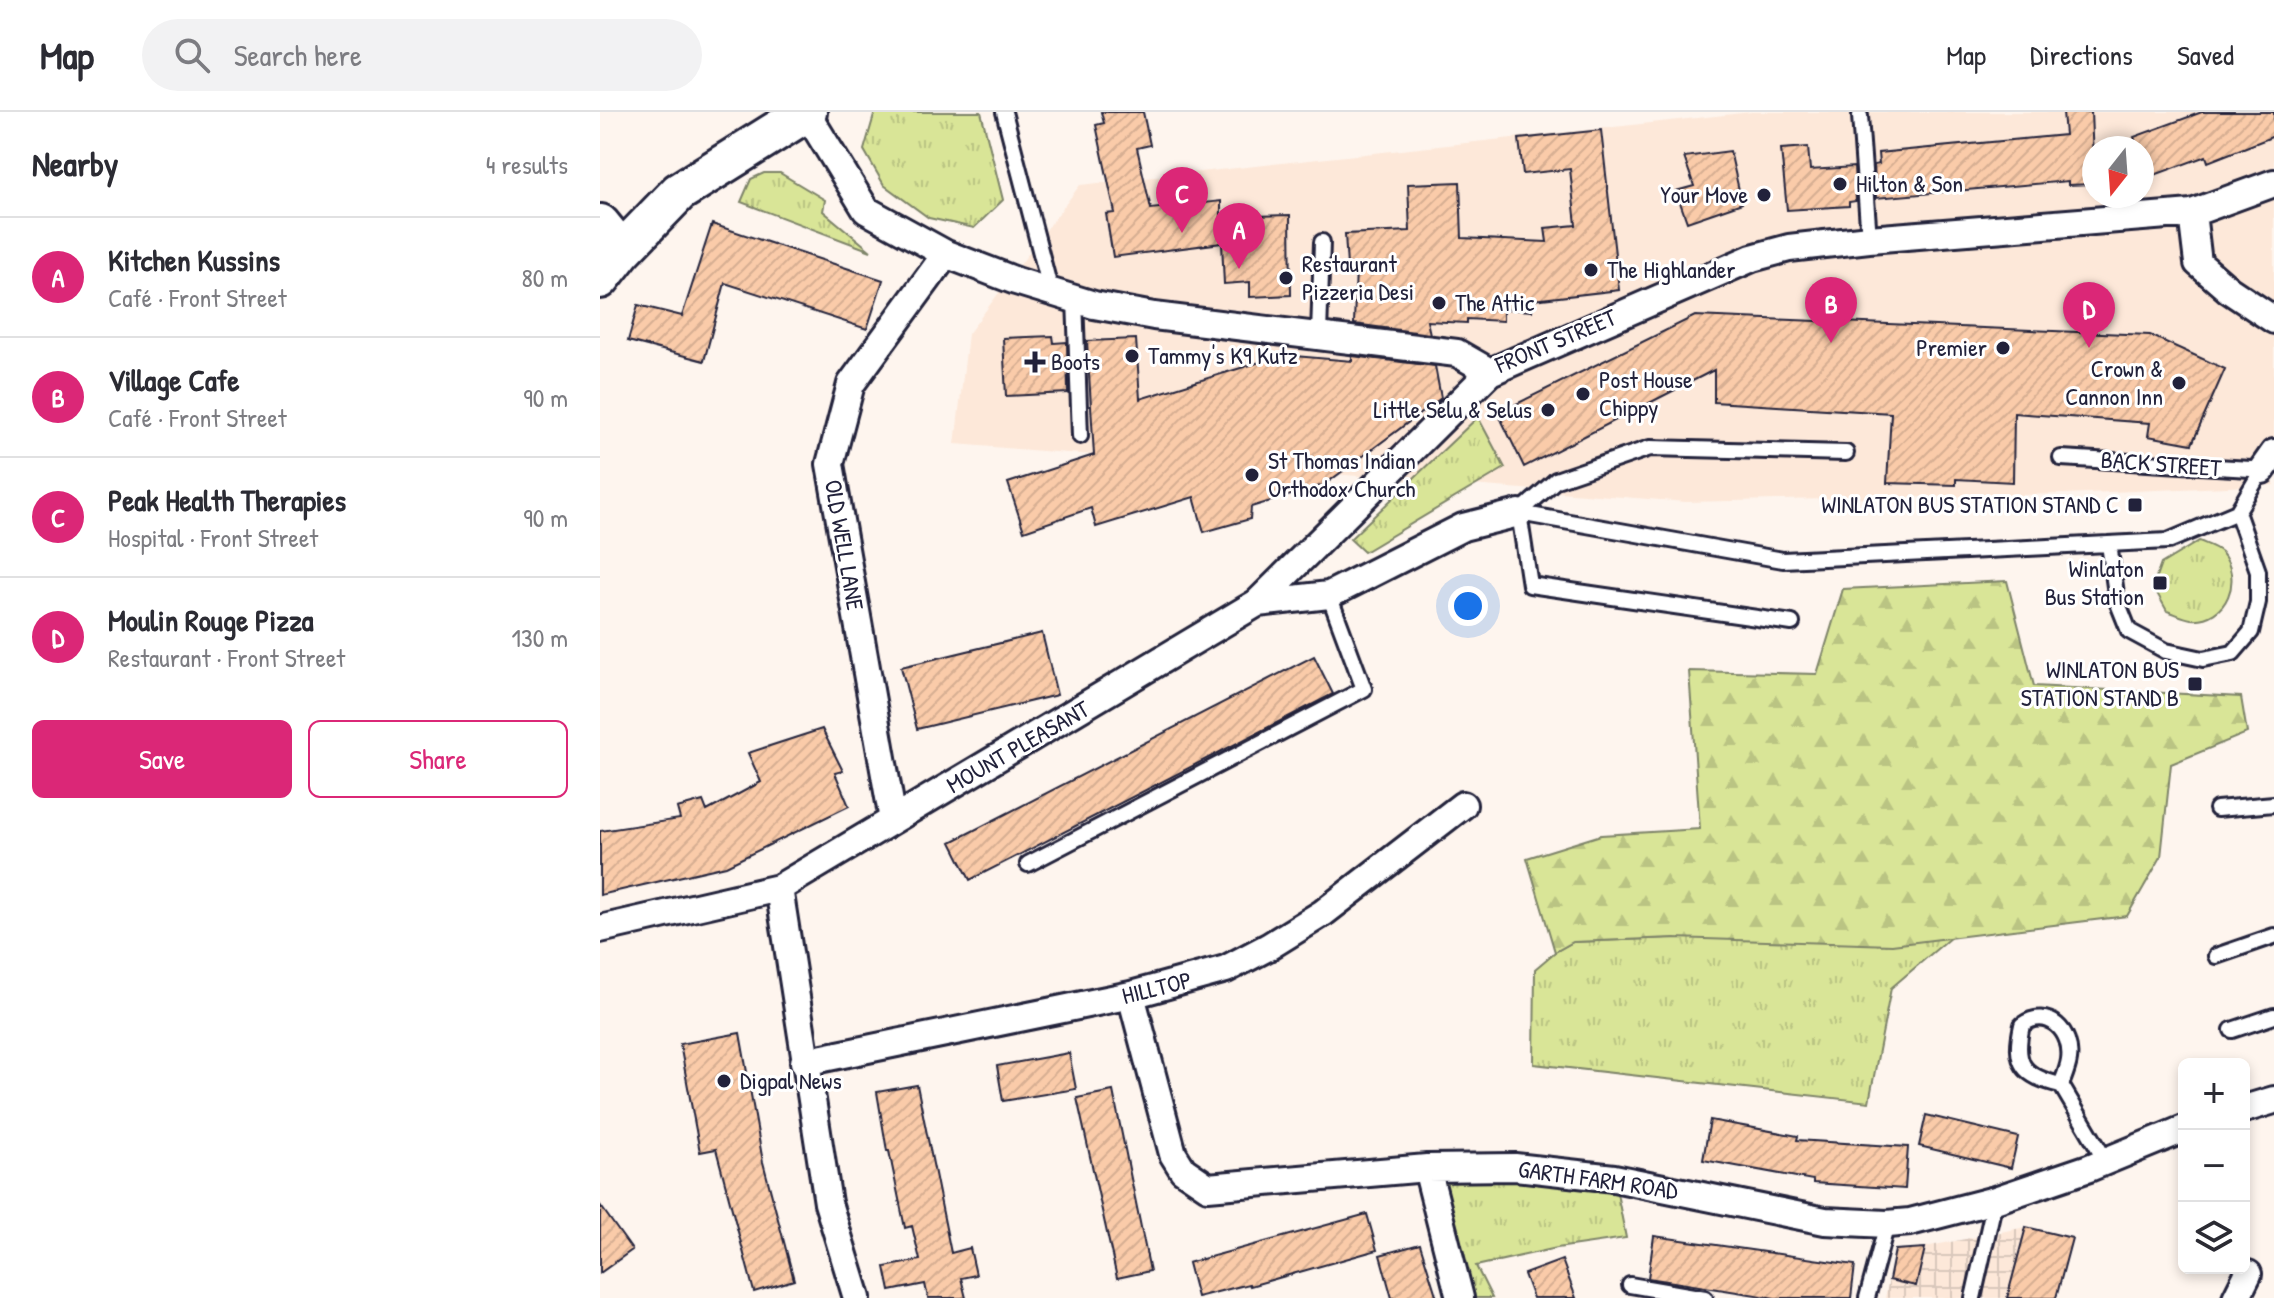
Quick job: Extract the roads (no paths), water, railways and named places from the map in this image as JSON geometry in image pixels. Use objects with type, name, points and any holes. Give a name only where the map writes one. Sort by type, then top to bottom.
[{"type":"street","name":"FRONT STREET","points":[[806,112],[866,210],[946,254],[1094,305],[1154,316],[1457,353],[1490,372],[1752,258],[1789,248],[2192,213],[2274,183]]},
{"type":"street","points":[[607,251],[679,192],[806,112]]},
{"type":"street","points":[[2192,213],[2198,263],[2229,290],[2274,320]]},
{"type":"street","name":"OLD WELL LANE","points":[[893,820],[830,464],[851,384],[946,254]]},
{"type":"street","points":[[1257,603],[1490,372]]},
{"type":"street","points":[[1257,603],[1329,595],[1463,527],[1519,513]]},
{"type":"street","name":"MOUNT PLEASANT","points":[[600,929],[779,888],[1257,603]]},
{"type":"street","name":"HILLTOP","points":[[804,1062],[1131,995],[1226,969],[1323,913],[1463,805]]},
{"type":"street","points":[[779,888],[828,1203],[857,1298]]},
{"type":"street","name":"GARTH FARM ROAD","points":[[1131,995],[1173,1154],[1183,1170],[1208,1187],[1427,1168],[1515,1167],[1614,1178],[1825,1221],[1887,1224],[1910,1222],[1995,1200],[2106,1161],[2182,1130]]},
{"type":"street","points":[[2250,1107],[2274,1100]]},
{"type":"street","points":[[1427,1168],[1460,1298]]},
{"type":"street","points":[[2236,1298],[2248,1274]]},
{"type":"lane","points":[[1004,112],[1063,295],[1080,436]]},
{"type":"lane","points":[[1860,116],[1869,239]]},
{"type":"lane","points":[[1319,335],[1322,242]]},
{"type":"lane","points":[[1519,513],[1556,480],[1650,448],[1846,453]]},
{"type":"lane","name":"BACK STREET","points":[[2061,458],[2270,465]]},
{"type":"lane","points":[[1519,513],[1783,560],[2168,541],[2237,512],[2270,465]]},
{"type":"lane","points":[[2109,544],[2117,601],[2129,631],[2166,651],[2203,659],[2233,653],[2251,632],[2258,602],[2258,571],[2237,512]]},
{"type":"lane","points":[[1519,513],[1530,585],[1792,623]]},
{"type":"lane","points":[[1028,864],[1364,689],[1329,595]]},
{"type":"lane","points":[[2217,809],[2274,804]]},
{"type":"lane","points":[[2216,956],[2274,936]]},
{"type":"lane","points":[[2232,1030],[2274,1016]]},
{"type":"lane","points":[[2061,1085],[2069,1060],[2068,1045],[2053,1022],[2043,1017],[2031,1018],[2022,1025],[2019,1037],[2023,1068],[2031,1076],[2061,1085],[2106,1161]]},
{"type":"lane","points":[[1973,1298],[1995,1200]]},
{"type":"lane","points":[[1867,1298],[1887,1224]]},
{"type":"lane","points":[[1630,1285],[1705,1298]]},
{"type":"place","name":"Hilton & Son","points":[[1840,184]]},
{"type":"place","name":"Your Move","points":[[1764,195]]},
{"type":"place","name":"Peak Health Therapies","points":[[1182,233]]},
{"type":"place","name":"Kitchen Kussins","points":[[1239,269]]},
{"type":"place","name":"The Highlander","points":[[1591,270]]},
{"type":"place","name":"Restaurant Pizzeria Desi","points":[[1286,278]]},
{"type":"place","name":"The Attic","points":[[1439,303]]},
{"type":"place","name":"Village Cafe","points":[[1831,343]]},
{"type":"place","name":"Premier","points":[[2003,348]]},
{"type":"place","name":"Moulin Rouge Pizza","points":[[2089,348]]},
{"type":"place","name":"Tammy's K9 Kutz","points":[[1132,356]]},
{"type":"place","name":"Boots","points":[[1035,362]]},
{"type":"place","name":"Crown & Cannon Inn","points":[[2179,383]]},
{"type":"place","name":"Post House Chippy","points":[[1583,394]]},
{"type":"place","name":"Little Selu & Selus","points":[[1548,410]]},
{"type":"place","name":"St Thomas Indian Orthodox Church","points":[[1252,475]]},
{"type":"place","name":"WINLATON BUS STATION STAND C","points":[[2135,505]]},
{"type":"place","name":"Winlaton Bus Station","points":[[2160,583]]},
{"type":"place","name":"WINLATON BUS STATION STAND B","points":[[2195,684]]},
{"type":"place","name":"Digpal News","points":[[724,1081]]}]
